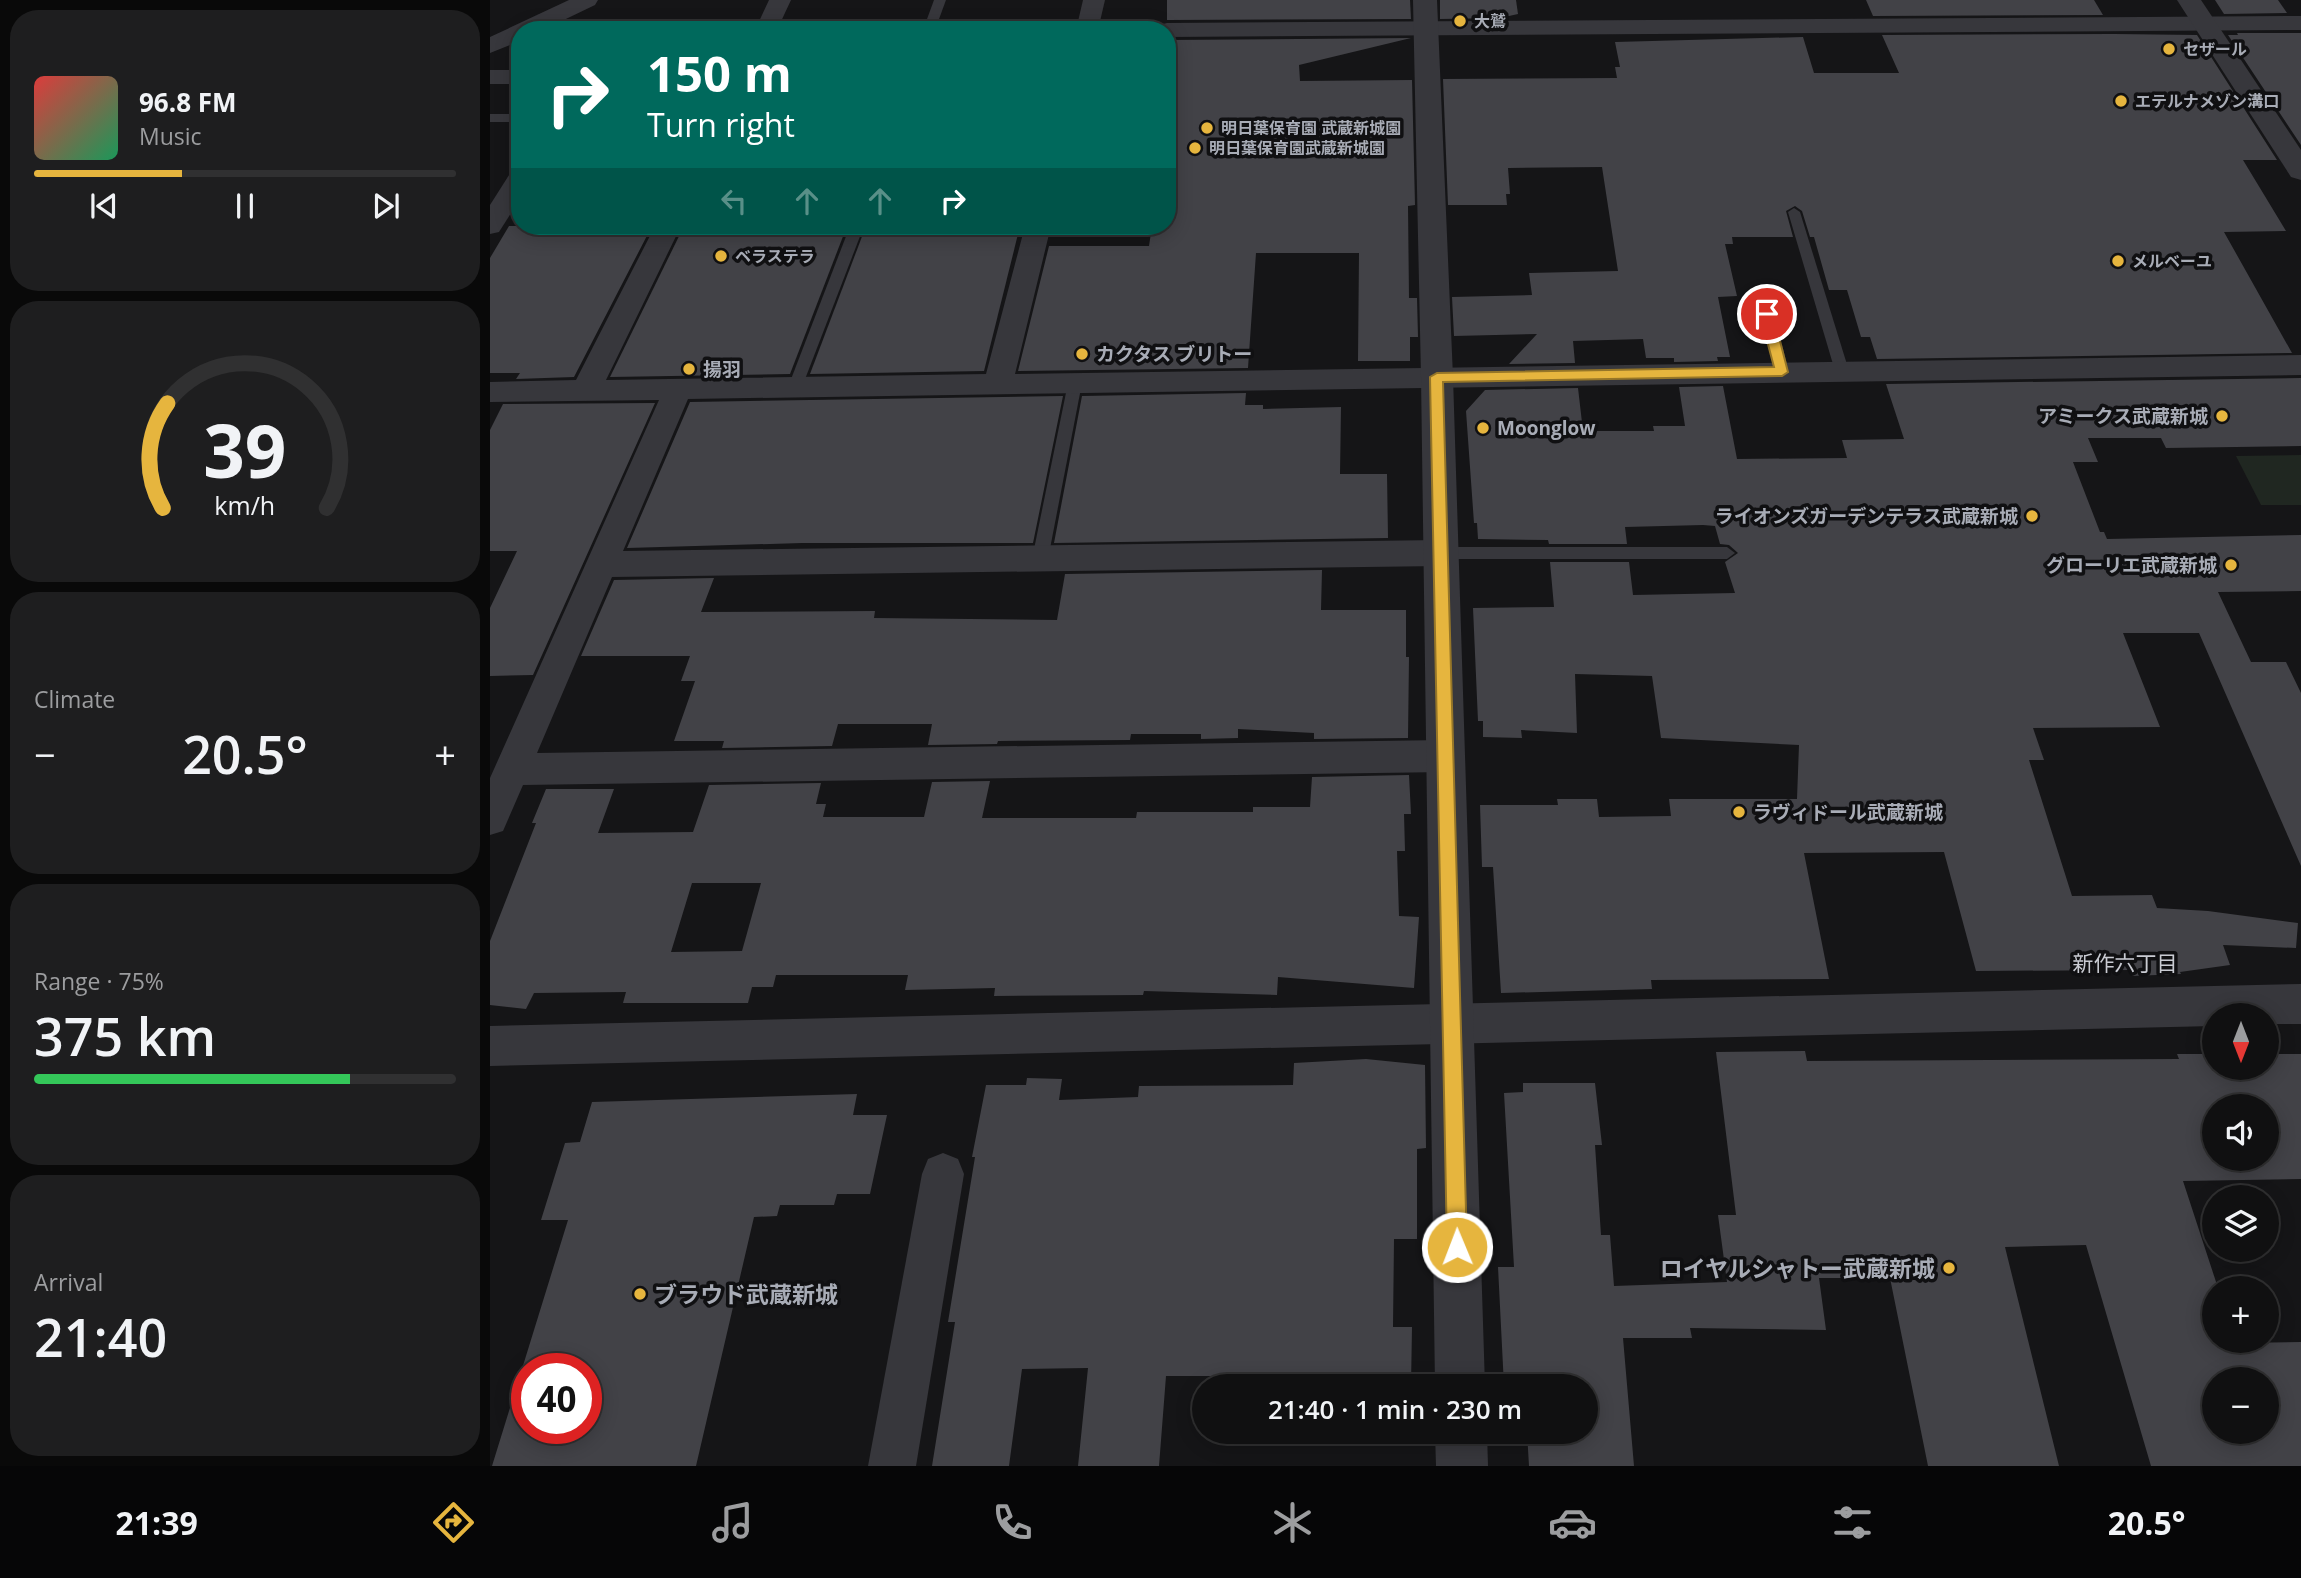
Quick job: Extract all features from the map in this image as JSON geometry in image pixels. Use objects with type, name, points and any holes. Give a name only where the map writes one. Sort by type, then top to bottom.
[{"type":"street","points":[[543,21],[587,0]]},
{"type":"street","points":[[770,21],[780,0]]},
{"type":"street","points":[[1089,21],[1094,0]]},
{"type":"street","points":[[1425,0],[1437,377],[1460,1374]]},
{"type":"street","points":[[2189,0],[2301,171]]},
{"type":"street","points":[[1176,30],[2301,23]]},
{"type":"street","points":[[490,46],[511,36]]},
{"type":"street","points":[[490,77],[511,77]]},
{"type":"street","points":[[490,226],[506,191]]},
{"type":"street","points":[[586,390],[664,235]]},
{"type":"street","points":[[998,384],[1036,235]]},
{"type":"street","points":[[490,392],[2301,365]]},
{"type":"street","points":[[490,819],[678,389]]},
{"type":"street","points":[[602,564],[1441,553]]},
{"type":"street","points":[[512,769],[1446,756]]},
{"type":"street","points":[[490,1046],[2301,1004]]},
{"type":"street","points":[[892,1466],[943,1174]]},
{"type":"street","points":[[1461,1444],[1462,1466]]},
{"type":"lane","points":[[932,21],[940,0]]},
{"type":"lane","points":[[490,118],[511,118]]},
{"type":"lane","points":[[1794,212],[1842,371]]},
{"type":"lane","points":[[795,387],[854,235]]},
{"type":"lane","points":[[1761,291],[1782,372]]},
{"type":"lane","points":[[1040,559],[1076,383]]},
{"type":"lane","points":[[1441,553],[1727,553]]},
{"type":"shaded area","points":[[2301,455],[2301,505],[2261,505],[2236,456]]},
{"type":"building","points":[[1167,0],[1410,0],[1411,19],[1167,20]]},
{"type":"building","points":[[1440,0],[1516,0],[1518,14],[1500,18],[1440,19]]},
{"type":"building","points":[[1866,0],[2094,0],[2103,15],[1873,16]]},
{"type":"building","points":[[2215,0],[2278,0],[2287,13],[2224,14]]},
{"type":"building","points":[[2237,33],[2301,33],[2301,145],[2228,35],[2238,35]]},
{"type":"building","points":[[1882,35],[2197,35],[2277,160],[2243,160],[2286,231],[2224,232],[2292,353],[1877,359],[1870,337],[1861,337],[1847,290],[1829,290],[1814,237],[1810,237],[1802,211],[1795,206],[1786,211],[1793,237],[1732,237],[1733,244],[1725,244],[1737,296],[1718,297],[1730,357],[1717,357],[1718,361],[1674,362],[1674,358],[1646,358],[1643,339],[1573,341],[1575,363],[1509,364],[1537,334],[1454,336],[1452,297],[1532,295],[1529,273],[1618,271],[1602,167],[1508,168],[1510,194],[1506,194],[1507,205],[1448,205],[1443,79],[1617,78],[1615,67],[1620,67],[1615,42],[1803,37],[1814,73],[1899,73]]},
{"type":"building","points":[[1411,38],[1299,65],[1300,81],[1412,80],[1415,205],[1408,206],[1409,298],[1417,298],[1418,337],[1410,337],[1410,361],[1358,361],[1359,253],[1256,253],[1248,368],[1018,371],[1049,246],[1149,246],[1151,235],[1176,235],[1176,40]]},
{"type":"building","points":[[509,226],[511,235],[647,235],[574,377],[516,379],[520,373],[490,373],[490,258]]},
{"type":"building","points":[[680,235],[844,235],[790,374],[610,377]]},
{"type":"building","points":[[863,235],[1018,235],[984,371],[810,374]]},
{"type":"building","points":[[2301,378],[2301,446],[2166,448],[2161,438],[2088,438],[2098,462],[2073,462],[2100,532],[2104,532],[2107,539],[2301,535],[2301,591],[2218,592],[2251,662],[2286,662],[2301,693],[2301,866],[2199,633],[2123,633],[2160,727],[2033,728],[2044,760],[2029,760],[2072,896],[2152,895],[2157,908],[2208,911],[2298,923],[2296,948],[2223,945],[2230,965],[2180,972],[2181,974],[2132,976],[2130,970],[1976,971],[1944,852],[1804,853],[1829,979],[1651,980],[1652,989],[1501,993],[1493,867],[1482,867],[1480,805],[1558,805],[1557,799],[1597,799],[1599,817],[1671,816],[1669,799],[1797,799],[1799,745],[1661,738],[1652,676],[1575,674],[1577,733],[1521,730],[1522,738],[1483,737],[1483,721],[1478,721],[1473,608],[1554,607],[1550,562],[1629,562],[1633,595],[1735,593],[1725,562],[1738,553],[1729,545],[1720,544],[1715,526],[1703,525],[1625,527],[1627,544],[1549,544],[1548,540],[1478,539],[1477,523],[1474,523],[1466,411],[1485,390],[1578,388],[1583,431],[1654,431],[1653,426],[1685,426],[1679,387],[1723,386],[1737,459],[1847,458],[1842,440],[1904,439],[1886,384]]},
{"type":"building","points":[[1246,393],[1245,405],[1263,405],[1263,409],[1341,407],[1340,474],[1387,474],[1388,538],[1054,543],[1082,396]]},
{"type":"building","points":[[1063,396],[1033,543],[802,543],[627,548],[690,402]]},
{"type":"building","points":[[655,403],[533,675],[490,676],[490,608],[517,551],[490,551],[490,430],[503,404]]},
{"type":"building","points":[[1322,570],[1321,610],[1406,610],[1406,657],[1409,657],[1408,738],[1314,739],[1314,733],[1238,729],[1238,738],[1201,739],[1201,734],[1131,734],[1130,740],[998,741],[997,744],[928,745],[932,724],[838,724],[832,746],[722,748],[724,741],[674,741],[695,681],[681,681],[690,656],[581,656],[614,580],[714,578],[701,612],[875,611],[874,618],[1057,620],[1065,574]]},
{"type":"building","points":[[1409,775],[1411,814],[1404,814],[1405,851],[1397,851],[1399,916],[1419,917],[1414,988],[1278,977],[1277,995],[1144,991],[1143,995],[994,996],[995,988],[905,990],[908,975],[776,975],[773,987],[752,987],[748,1003],[623,1003],[626,992],[534,993],[526,1009],[490,1005],[490,941],[536,823],[532,823],[546,789],[614,789],[598,833],[693,832],[709,785],[821,783],[816,804],[826,804],[823,817],[924,817],[932,782],[990,781],[982,818],[1136,818],[1137,812],[1253,812],[1253,807],[1310,807],[1312,777]],"holes":[[[692,883],[761,883],[742,951],[671,952]]]},
{"type":"building","points":[[1805,1051],[1807,1061],[2179,1059],[2177,1054],[2202,1054],[2202,1080],[2279,1080],[2279,1054],[2301,1054],[2301,1179],[2183,1181],[2202,1239],[2202,1262],[2209,1262],[2214,1276],[2202,1276],[2202,1353],[2279,1353],[2279,1342],[2301,1342],[2301,1466],[2151,1466],[2086,1245],[2005,1247],[2059,1466],[1928,1466],[1890,1278],[1819,1278],[1826,1330],[1690,1328],[1692,1338],[1623,1338],[1634,1466],[1529,1466],[1528,1444],[1598,1444],[1598,1374],[1503,1374],[1498,1267],[1514,1267],[1504,1093],[1523,1092],[1523,1083],[1595,1083],[1602,1145],[1595,1145],[1601,1235],[1610,1235],[1614,1286],[1727,1282],[1718,1215],[1736,1215],[1716,1052]]},
{"type":"building","points":[[1366,1059],[1425,1065],[1426,1148],[1417,1149],[1417,1239],[1394,1239],[1393,1327],[1412,1327],[1411,1374],[1166,1376],[1159,1466],[1078,1466],[1088,1368],[1022,1369],[1009,1466],[932,1466],[955,1322],[948,1322],[975,1157],[972,1157],[986,1085],[1026,1085],[1027,1078],[1062,1079],[1059,1100],[1138,1097],[1139,1086],[1293,1085],[1294,1063]]},
{"type":"building","name":"ブラウド武蔵新城","points":[[857,1094],[853,1115],[887,1115],[870,1194],[837,1194],[834,1205],[780,1205],[777,1216],[754,1217],[696,1466],[492,1466],[511,1404],[511,1444],[602,1444],[602,1353],[527,1353],[568,1220],[541,1220],[565,1143],[580,1142],[592,1102]]},
{"type":"place","name":"大鷲","points":[[1460,21]]},
{"type":"place","name":"セザール","points":[[2169,49]]},
{"type":"place","name":"エテルナメゾン溝口","points":[[2121,101]]},
{"type":"place","name":"明日葉保育園 武蔵新城園","points":[[1207,128]]},
{"type":"place","name":"明日葉保育園武蔵新城園","points":[[1195,148]]},
{"type":"place","name":"ベラステラ","points":[[721,256]]},
{"type":"place","name":"メルベーユ","points":[[2118,261]]},
{"type":"place","name":"カクタス ブリトー","points":[[1082,354]]},
{"type":"place","name":"揚羽","points":[[689,369]]},
{"type":"place","name":"アミークス武蔵新城","points":[[2222,416]]},
{"type":"place","name":"Moonglow","points":[[1483,428]]},
{"type":"place","name":"ライオンズガーデンテラス武蔵新城","points":[[2032,516]]},
{"type":"place","name":"グローリエ武蔵新城","points":[[2231,565]]},
{"type":"place","name":"ラヴィドール武蔵新城","points":[[1739,812]]},
{"type":"place","name":"ロイヤルシャトー武蔵新城","points":[[1949,1268]]},
{"type":"place","name":"ブラウド武蔵新城","points":[[640,1294]]},
{"type":"district","name":"新作六丁目","points":[[2125,963]]},
{"type":"route","points":[[1457,1247],[1437,377],[1782,372],[1767,314]]}]
